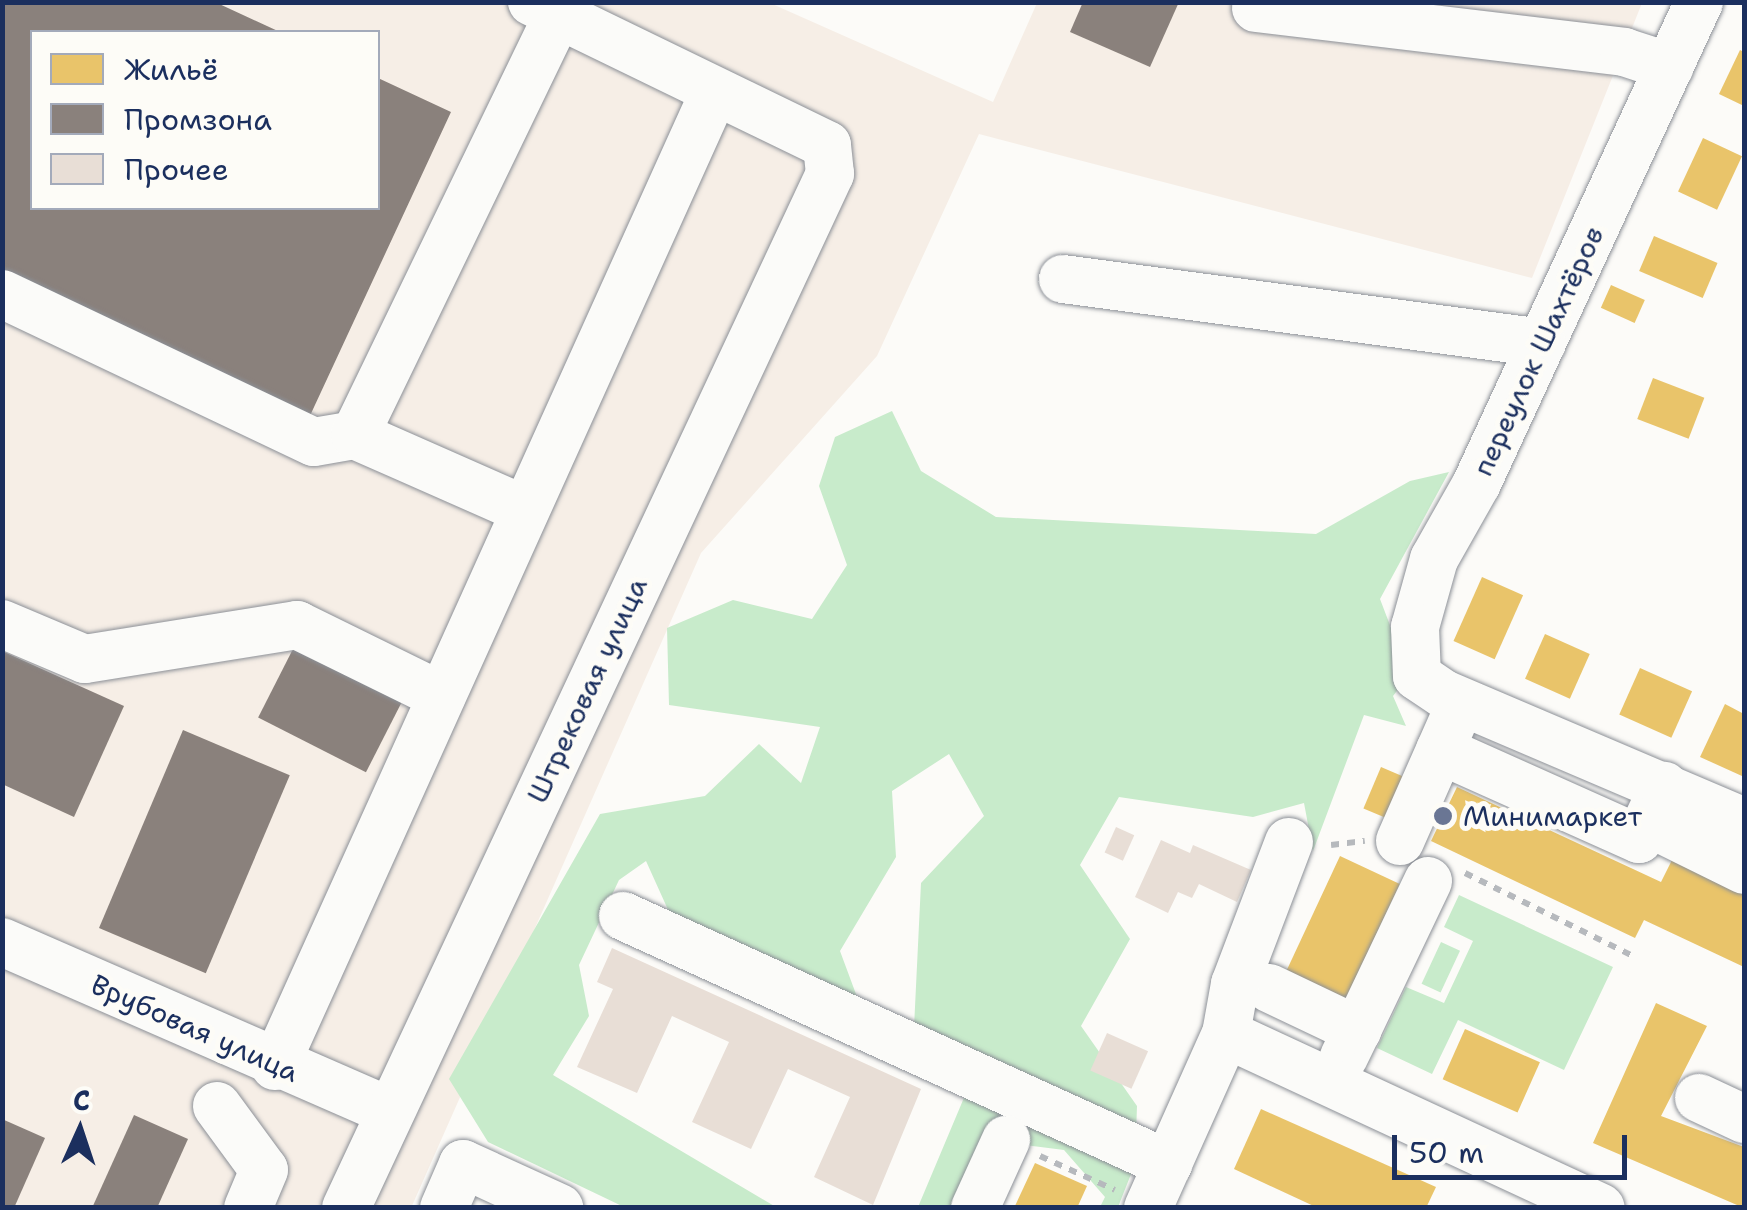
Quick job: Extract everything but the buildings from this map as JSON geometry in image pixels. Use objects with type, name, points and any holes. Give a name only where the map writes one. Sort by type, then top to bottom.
[{"type":"street","name":"переулок Шахтёров","points":[[1453,698],[1417,676],[1415,627],[1434,559],[1542,343],[1700,2]]},
{"type":"street","points":[[275,1066],[714,93],[552,6],[355,435]]},
{"type":"street","points":[[1256,8],[1624,52],[1670,67]]},
{"type":"street","name":"Штрековая улица","points":[[346,1208],[830,174],[827,144],[714,93]]},
{"type":"street","points":[[1063,280],[1542,343]]},
{"type":"street","points":[[2,294],[314,442],[355,435],[526,510]]},
{"type":"street","points":[[2,624],[85,659],[297,626],[442,696]]},
{"type":"street","points":[[1400,841],[1440,750],[1453,698],[1656,804],[1744,870]]},
{"type":"street","points":[[1440,750],[1638,839],[1656,804]]},
{"type":"street","points":[[1656,804],[1744,822]]},
{"type":"street","points":[[1135,1200],[1168,1164],[1226,1034],[1235,984],[1288,842]]},
{"type":"street","points":[[1332,1083],[1428,881]]},
{"type":"street","points":[[623,916],[1168,1164]]},
{"type":"street","name":"Врубовая улица","points":[[2,942],[275,1066],[388,1112]]},
{"type":"street","points":[[1269,988],[1357,1030]]},
{"type":"street","points":[[1226,1034],[1601,1208]]},
{"type":"street","points":[[1699,1098],[1744,1118]]},
{"type":"street","points":[[217,1106],[264,1170],[248,1208]]},
{"type":"street","points":[[975,1208],[1006,1140]]},
{"type":"street","points":[[444,1208],[463,1164],[560,1208]]},
{"type":"path","points":[[1400,841],[1633,956]]},
{"type":"path","points":[[1006,1140],[1135,1200]]},
{"type":"shaded area","points":[[2,3],[770,3],[993,102],[1037,3],[1642,3],[1532,278],[979,134],[877,356],[701,553],[411,1208],[3,1207]]},
{"type":"green space","points":[[892,411],[921,471],[996,517],[1316,534],[1410,481],[1449,472],[1380,599],[1409,675],[1393,696],[1406,726],[1364,715],[1313,851],[1304,803],[1253,817],[1119,797],[1080,865],[1130,939],[1081,1026],[1137,1106],[1135,1164],[1118,1207],[1100,1207],[1105,1197],[1064,1150],[1017,1144],[992,1207],[918,1207],[966,1093],[913,1048],[921,883],[984,816],[949,754],[892,791],[896,857],[840,951],[863,1013],[674,923],[646,861],[619,880],[579,965],[589,1016],[553,1075],[776,1207],[624,1207],[488,1142],[449,1079],[600,814],[705,796],[759,744],[801,783],[820,727],[669,705],[667,628],[733,600],[812,619],[847,565],[819,486],[835,437]]},
{"type":"green space","points":[[1459,895],[1613,967],[1564,1070],[1458,1020],[1432,1074],[1377,1048],[1406,987],[1444,1003],[1473,941],[1444,927]]},
{"type":"green space","points":[[1441,942],[1460,951],[1441,993],[1422,984]]},
{"type":"place","name":"Минимаркет","points":[[1443,816]]}]
